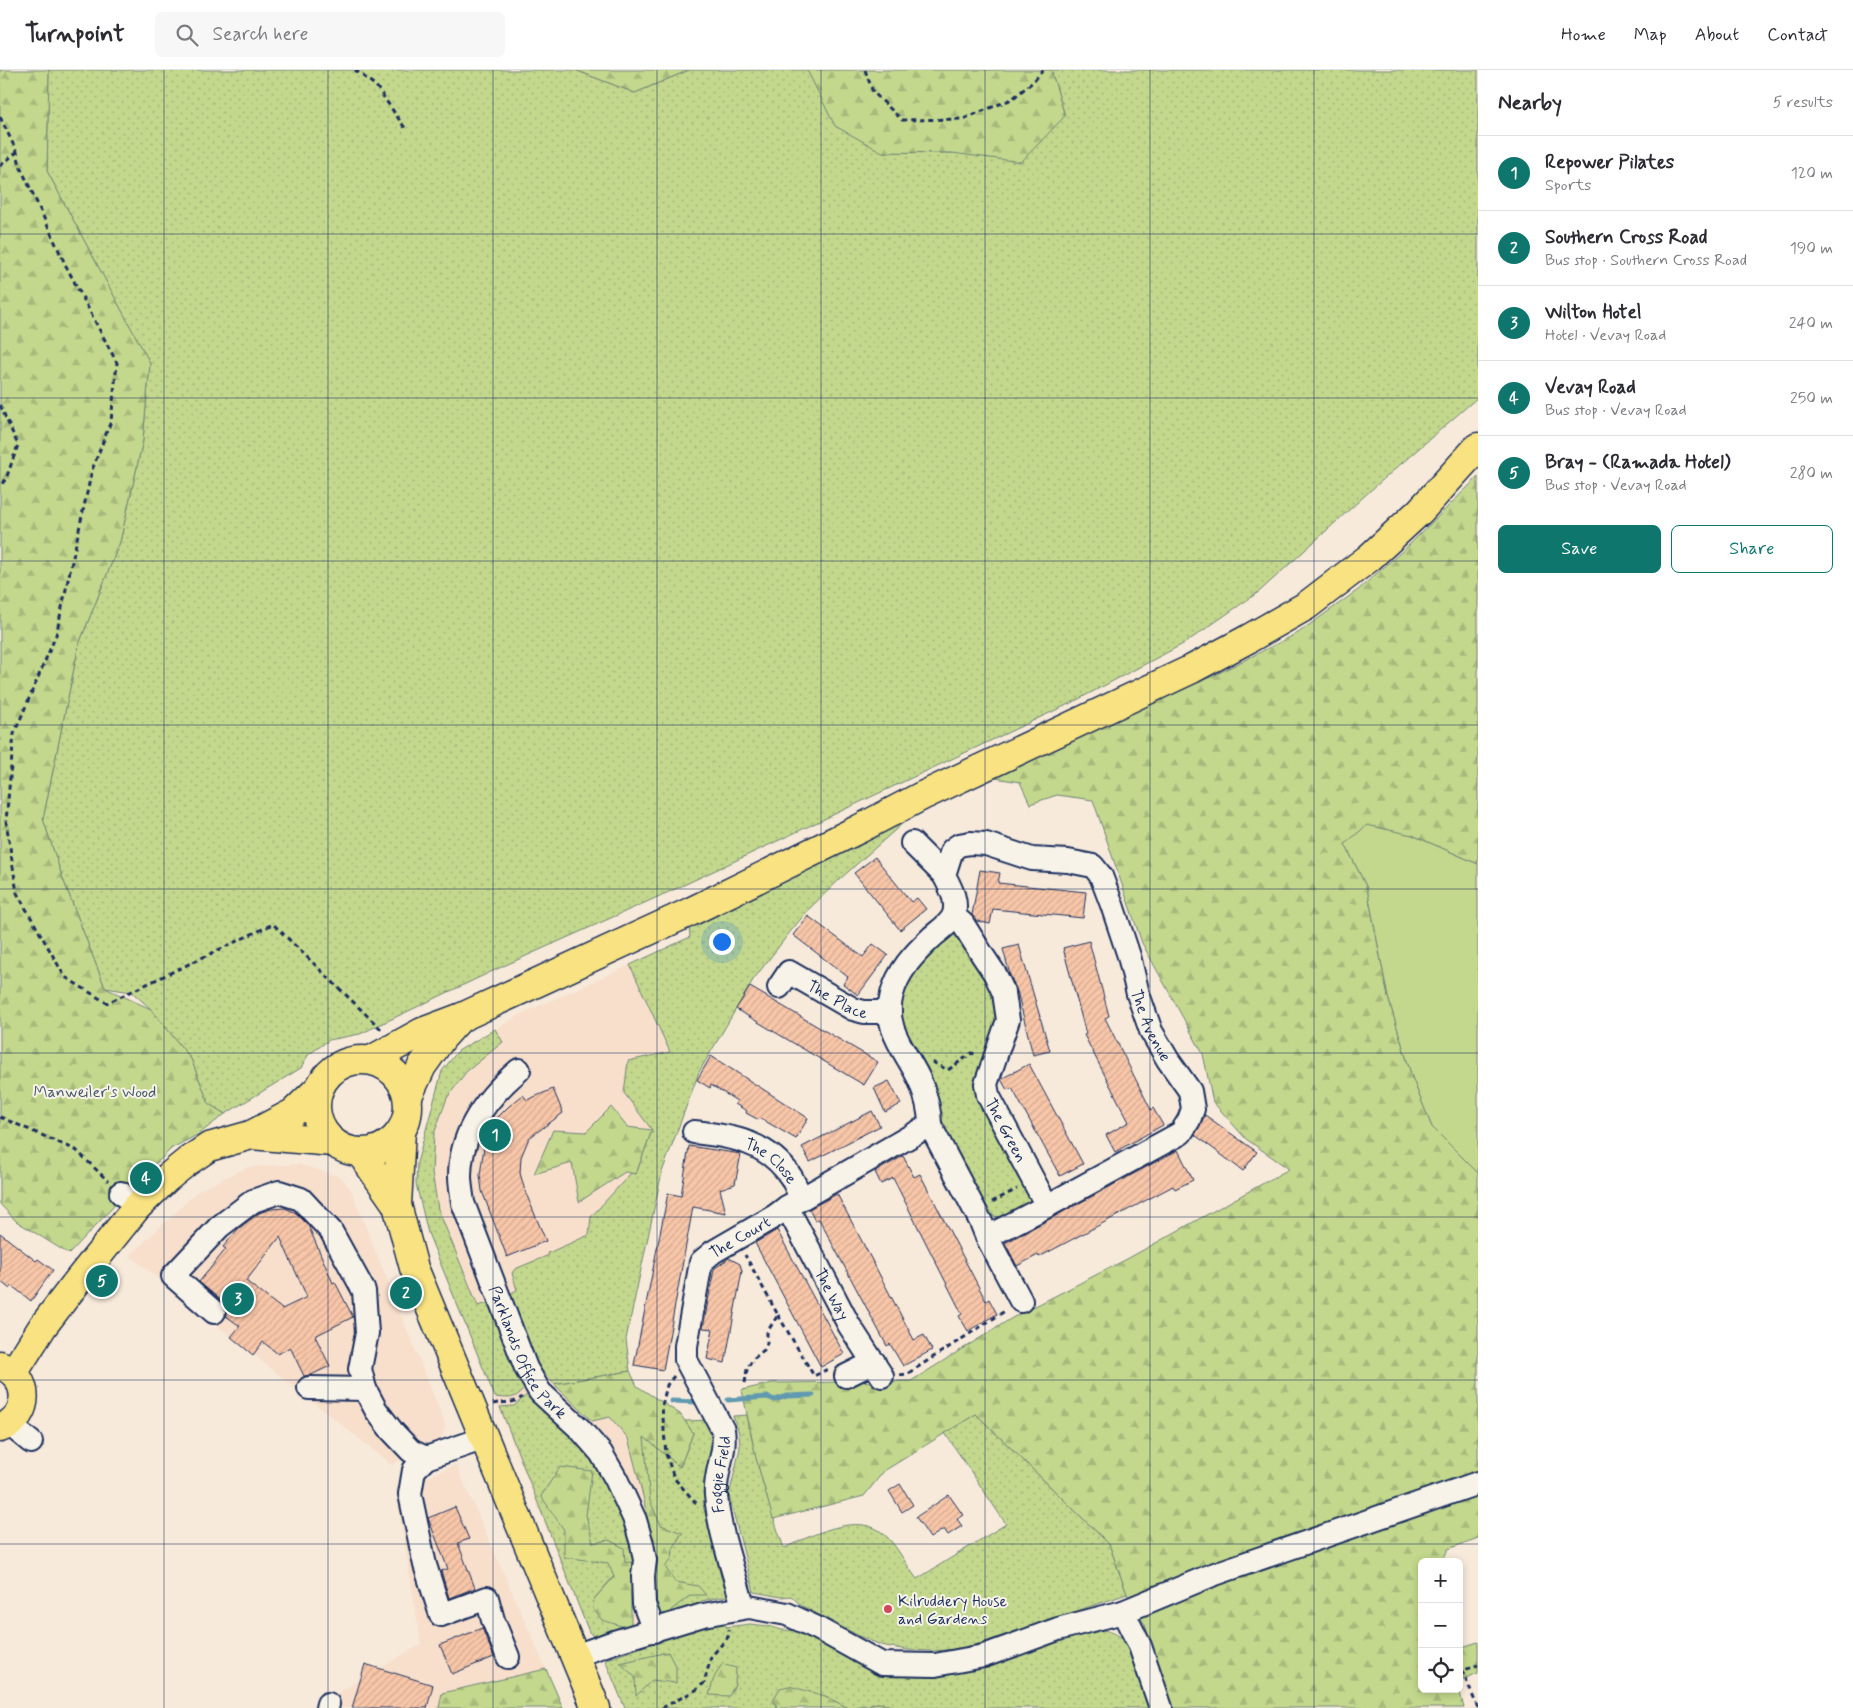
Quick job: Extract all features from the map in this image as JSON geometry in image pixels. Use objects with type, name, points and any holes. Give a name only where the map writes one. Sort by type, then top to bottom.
[{"type":"main road","points":[[370,1060],[422,1032],[462,1017],[690,912],[922,796],[1192,669],[1248,640],[1306,606],[1368,558],[1420,511],[1478,447]]},
{"type":"main road","points":[[408,1096],[422,1066],[442,1038],[462,1017]]},
{"type":"main road","points":[[4,1426],[18,1416],[24,1402],[22,1386],[7,1369],[43,1326],[129,1200],[167,1178],[209,1147],[251,1135],[293,1113],[318,1090],[326,1077],[336,1067],[357,1060],[370,1060],[384,1065],[392,1070],[402,1082],[408,1096],[406,1121],[401,1131],[392,1141],[380,1148],[360,1152],[346,1149],[333,1142],[321,1128],[316,1109],[318,1090]]},
{"type":"main road","points":[[401,1131],[397,1204],[414,1268],[596,1708]]},
{"type":"main road","points":[[251,1135],[333,1142]]},
{"type":"main road","points":[[360,1152],[397,1204]]},
{"type":"street","name":"The Avenue","points":[[944,875],[952,850],[959,845],[970,843],[986,844],[1032,859],[1068,861],[1093,866],[1101,876],[1112,904],[1129,956],[1138,994],[1151,1030],[1168,1060],[1190,1091],[1193,1109],[1189,1120],[1180,1133],[987,1237]]},
{"type":"street","points":[[912,844],[944,875],[953,892],[956,904],[954,916],[909,961],[896,980],[890,1012],[893,1033],[919,1080],[930,1117],[987,1237],[1022,1301]]},
{"type":"street","name":"The Green","points":[[954,916],[963,924],[1004,993],[1008,1020],[986,1084],[988,1095],[1047,1206]]},
{"type":"street","name":"The Place","points":[[789,973],[853,1009],[864,1012],[890,1012]]},
{"type":"street","name":"Parklands Office Park","points":[[519,1070],[482,1108],[474,1122],[464,1150],[460,1175],[463,1203],[517,1346],[535,1384],[540,1392],[580,1429],[601,1452],[635,1520],[642,1544],[644,1560],[644,1604],[654,1631]]},
{"type":"street","points":[[794,1203],[930,1117]]},
{"type":"street","name":"The Close","points":[[694,1132],[730,1127],[742,1140],[759,1148],[775,1160],[790,1176],[794,1203]]},
{"type":"street","points":[[214,1312],[173,1276],[219,1227],[253,1201],[279,1192],[301,1199],[331,1231],[364,1291],[367,1333],[360,1369],[365,1389],[376,1410],[392,1431],[411,1451],[426,1458]]},
{"type":"street","name":"The Court","points":[[690,1368],[686,1346],[701,1262],[713,1252],[794,1203]]},
{"type":"street","name":"The Way","points":[[794,1203],[849,1325],[878,1369]]},
{"type":"street","name":"Foggie Field","points":[[690,1368],[715,1412],[725,1441],[717,1476],[716,1492],[718,1519],[735,1609]]},
{"type":"street","points":[[841,1371],[878,1369]]},
{"type":"street","points":[[309,1388],[365,1389]]},
{"type":"street","points":[[4,1426],[32,1442]]},
{"type":"street","points":[[485,1438],[426,1458],[414,1470],[410,1494],[425,1565],[441,1615],[487,1598],[493,1620],[508,1657]]},
{"type":"street","points":[[575,1656],[614,1642],[703,1616],[735,1609],[787,1614],[817,1628],[882,1664],[935,1665],[984,1656],[1058,1629],[1123,1612],[1212,1575],[1478,1483]]},
{"type":"street","points":[[1123,1612],[1140,1646],[1161,1708]]},
{"type":"path","points":[[355,70],[376,86],[404,128]]},
{"type":"path","points":[[865,70],[873,92],[902,120],[963,119],[1012,99],[1044,70]]},
{"type":"path","points":[[0,116],[17,152],[20,166],[66,266],[116,363],[111,421],[92,470],[56,635],[14,734],[6,821],[17,893],[65,977],[107,1003],[273,924],[397,1046]]},
{"type":"path","points":[[0,166],[17,152]]},
{"type":"path","points":[[0,405],[18,445],[6,479],[0,486]]},
{"type":"path","points":[[930,1061],[948,1070],[972,1053],[994,1065]]},
{"type":"path","points":[[0,1117],[76,1150],[129,1200]]},
{"type":"path","points":[[975,1210],[1034,1181]]},
{"type":"path","points":[[736,1238],[814,1376],[841,1371]]},
{"type":"path","points":[[878,1369],[907,1374],[1022,1301]]},
{"type":"path","points":[[745,1383],[747,1369],[753,1359],[764,1350],[767,1343],[767,1332],[778,1315]]},
{"type":"path","points":[[690,1368],[667,1385],[662,1406],[666,1454],[674,1478],[700,1507],[718,1519]]},
{"type":"path","points":[[474,1412],[496,1403],[517,1401],[528,1388],[535,1384]]},
{"type":"path","points":[[662,1708],[696,1690],[704,1682],[711,1657],[728,1637],[735,1609]]},
{"type":"path","points":[[1478,1665],[1462,1671],[1478,1708]]},
{"type":"shaded area","points":[[630,965],[689,1095],[662,1172],[626,1339],[630,1371],[637,1386],[672,1618],[593,1636],[589,1632],[581,1614],[428,1233],[416,1184],[417,1163],[442,1071],[458,1051],[523,1013]]},
{"type":"shaded area","points":[[299,1164],[341,1177],[351,1190],[446,1426],[441,1439],[392,1465],[130,1256],[199,1190],[248,1167]]},
{"type":"shaded area","points":[[456,1465],[546,1669],[442,1693],[439,1708],[312,1708],[421,1644],[396,1490]]},
{"type":"green space","name":"Manweiler's Wood","points":[[0,70],[49,70],[47,171],[150,363],[143,440],[120,542],[79,644],[43,819],[63,879],[105,988],[151,1009],[191,1059],[209,1104],[225,1114],[199,1134],[172,1148],[160,1160],[136,1178],[114,1206],[69,1254],[16,1221],[0,1204]]},
{"type":"green space","points":[[49,70],[575,70],[635,93],[689,70],[807,70],[882,152],[952,153],[1065,116],[1051,70],[1478,70],[1478,397],[1371,490],[1260,591],[1185,643],[1075,701],[671,891],[497,969],[360,1034],[329,1040],[308,1055],[301,1068],[225,1114],[209,1104],[191,1059],[151,1009],[132,992],[105,988],[63,879],[43,819],[79,644],[120,542],[143,440],[150,364],[47,171]]},
{"type":"green space","points":[[575,70],[689,70],[635,93]]},
{"type":"green space","points":[[807,70],[1051,70],[1065,116],[1021,162],[952,153],[882,152],[835,126]]},
{"type":"green space","points":[[1478,477],[1478,864],[1412,835],[1345,844],[1367,888],[1388,997],[1412,1077],[1432,1127],[1478,1173],[1478,1538],[1448,1549],[1444,1558],[1418,1558],[1418,1693],[1460,1693],[1464,1708],[1172,1708],[1145,1625],[1127,1594],[1109,1544],[976,1414],[884,1471],[864,1496],[773,1519],[756,1458],[742,1390],[772,1383],[911,1381],[1012,1318],[1127,1259],[1289,1169],[1246,1139],[1213,1102],[1203,1054],[1142,943],[1093,800],[1057,795],[1030,804],[1020,782],[989,777],[1153,697],[1211,677],[1298,633],[1358,590],[1408,546]]},
{"type":"green space","points":[[903,823],[840,879],[810,908],[790,932],[753,980],[699,1072],[662,1172],[626,1339],[630,1371],[554,1384],[538,1366],[509,1294],[517,1290],[512,1273],[515,1269],[589,1235],[591,1217],[631,1173],[636,1174],[652,1130],[624,1093],[628,1061],[670,1052],[630,965],[690,937],[689,925]]},
{"type":"green space","points":[[1367,825],[1412,835],[1478,864],[1478,1173],[1432,1127],[1412,1077],[1388,997],[1367,888],[1345,844]]},
{"type":"green space","points":[[953,929],[989,979],[1002,1016],[983,1079],[1035,1203],[1002,1218],[988,1214],[939,1126],[905,1041],[898,1001],[919,959]]},
{"type":"green space","points":[[495,1029],[503,1042],[466,1072],[447,1098],[434,1134],[432,1172],[438,1209],[478,1306],[491,1302],[527,1386],[516,1396],[510,1398],[495,1397],[428,1233],[416,1184],[417,1163],[442,1071],[458,1051]]},
{"type":"green space","points":[[611,1107],[627,1127],[652,1130],[636,1174],[625,1172],[579,1202],[572,1163],[534,1174],[553,1130],[586,1132]]},
{"type":"green space","points":[[630,1371],[637,1386],[680,1414],[693,1433],[680,1467],[644,1437],[650,1501],[661,1525],[682,1533],[673,1549],[672,1558],[665,1567],[675,1582],[698,1586],[706,1595],[691,1595],[671,1610],[672,1618],[657,1622],[650,1603],[656,1568],[644,1500],[628,1438],[610,1417],[592,1421],[554,1384]]},
{"type":"green space","points":[[530,1392],[613,1480],[638,1563],[614,1576],[594,1599],[631,1629],[598,1636],[593,1636],[589,1632],[500,1407],[514,1406]]},
{"type":"green space","points":[[976,1414],[1109,1544],[1127,1594],[982,1643],[957,1649],[933,1651],[907,1650],[881,1645],[859,1636],[802,1606],[791,1596],[781,1597],[754,1592],[729,1496],[740,1448],[739,1433],[733,1416],[747,1415],[763,1483],[784,1548],[821,1532],[849,1525],[862,1525],[874,1528],[885,1535],[917,1579],[1006,1524],[945,1433]]},
{"type":"green space","points":[[710,1420],[715,1430],[708,1507],[703,1505],[721,1577],[728,1596],[701,1601],[702,1607],[672,1618],[645,1491],[644,1436],[680,1467],[693,1433],[685,1421]]},
{"type":"green space","points":[[560,1467],[592,1471],[586,1515],[593,1543],[609,1540],[624,1548],[625,1562],[638,1563],[631,1592],[631,1629],[602,1620],[593,1609],[594,1599],[614,1577],[608,1563],[564,1557],[564,1530],[541,1496]]},
{"type":"green space","points":[[725,1620],[726,1627],[750,1624],[782,1630],[800,1631],[881,1669],[1097,1629],[1105,1630],[1119,1636],[1128,1645],[1150,1708],[901,1708],[878,1703],[848,1708],[825,1696],[773,1700],[778,1708],[625,1708],[605,1660]]},
{"type":"green space","points":[[1478,1642],[1478,1673],[1463,1679],[1463,1648]]},
{"type":"green space","points":[[668,1652],[676,1668],[676,1683],[652,1680],[636,1696],[635,1677],[620,1663]]},
{"type":"green space","points":[[722,1664],[736,1668],[735,1685],[729,1696],[709,1695],[714,1678]]},
{"type":"green space","points":[[546,1669],[563,1708],[439,1708],[442,1693]]},
{"type":"green space","points":[[789,1686],[825,1696],[848,1708],[778,1708],[773,1700],[780,1688]]},
{"type":"green space","points":[[878,1703],[901,1708],[850,1708]]},
{"type":"building","points":[[875,857],[911,902],[917,898],[926,909],[900,930],[854,873]]},
{"type":"building","points":[[980,870],[1000,873],[998,883],[1086,892],[1083,918],[993,909],[990,924],[977,921],[972,915]]},
{"type":"building","points":[[808,916],[863,957],[873,944],[888,955],[858,995],[843,984],[848,977],[793,935]]},
{"type":"building","points":[[1089,941],[1109,1016],[1105,1018],[1151,1110],[1153,1108],[1163,1125],[1115,1152],[1106,1135],[1129,1122],[1084,1035],[1086,1034],[1063,948]]},
{"type":"building","points":[[1019,945],[1050,1051],[1033,1055],[1017,991],[1010,975],[1003,949]]},
{"type":"building","points":[[750,987],[878,1062],[864,1085],[736,1009]]},
{"type":"building","points":[[711,1056],[808,1118],[796,1139],[760,1118],[759,1120],[746,1113],[747,1111],[735,1104],[737,1101],[711,1085],[710,1088],[697,1080]]},
{"type":"building","points":[[1029,1064],[1083,1164],[1060,1176],[1012,1088],[1007,1090],[1001,1079]]},
{"type":"building","points":[[889,1081],[901,1104],[885,1112],[874,1088]]},
{"type":"building","points":[[553,1089],[563,1113],[529,1138],[521,1157],[520,1173],[525,1191],[546,1241],[507,1257],[482,1191],[480,1175],[484,1147],[496,1119],[508,1107],[523,1095],[527,1100]]},
{"type":"building","points":[[872,1111],[880,1126],[810,1162],[802,1147]]},
{"type":"building","points":[[1205,1115],[1257,1152],[1243,1171],[1195,1135]]},
{"type":"building","points":[[689,1146],[741,1154],[735,1184],[720,1189],[726,1213],[693,1207],[663,1370],[634,1365],[668,1193],[681,1196]]},
{"type":"building","points":[[1178,1150],[1193,1180],[1175,1189],[1173,1186],[1039,1257],[1038,1255],[1017,1266],[1005,1243]]},
{"type":"building","points":[[903,1156],[914,1177],[920,1174],[986,1301],[989,1299],[997,1314],[968,1331],[959,1316],[962,1314],[893,1178],[881,1184],[875,1172]]},
{"type":"building","points":[[837,1194],[914,1340],[924,1335],[932,1350],[903,1366],[890,1344],[887,1346],[819,1219],[815,1221],[809,1209]]},
{"type":"building","points":[[285,1208],[296,1213],[308,1225],[333,1283],[335,1282],[353,1317],[315,1336],[330,1366],[311,1375],[304,1376],[290,1347],[278,1354],[263,1342],[253,1355],[231,1337],[240,1326],[226,1316],[227,1308],[223,1302],[199,1282],[226,1249],[223,1247],[238,1229],[259,1213],[271,1209]],"holes":[[[280,1237],[307,1297],[282,1309],[246,1281]]]},
{"type":"building","points":[[777,1230],[844,1354],[821,1367],[755,1243]]},
{"type":"building","points":[[0,1233],[36,1261],[38,1259],[53,1270],[31,1301],[12,1286],[10,1289],[0,1281]]},
{"type":"building","points":[[729,1258],[740,1264],[742,1271],[725,1363],[707,1359],[713,1329],[703,1328],[714,1269]]},
{"type":"building","points":[[900,1484],[913,1505],[902,1512],[889,1491]]},
{"type":"building","points":[[949,1495],[963,1515],[957,1519],[962,1526],[948,1535],[944,1529],[930,1538],[916,1517]]},
{"type":"building","points":[[455,1507],[469,1539],[458,1543],[475,1588],[449,1598],[441,1571],[448,1569],[428,1518]]},
{"type":"building","points":[[482,1628],[494,1657],[452,1674],[440,1645]]},
{"type":"building","points":[[365,1664],[433,1685],[427,1708],[352,1708]]},
{"type":"waterway","points":[[728,1400],[767,1397],[775,1400],[787,1396],[813,1395]]},
{"type":"waterway","points":[[672,1401],[697,1402]]},
{"type":"place","name":"Repower Pilates","points":[[495,1135]]},
{"type":"place","name":"Vevay Road","points":[[146,1178]]},
{"type":"place","name":"Bray - (Ramada Hotel)","points":[[102,1281]]},
{"type":"place","name":"Southern Cross Road","points":[[406,1293]]},
{"type":"place","name":"Wilton Hotel","points":[[238,1299]]},
{"type":"place","name":"Kilruddery House and Gardens","points":[[888,1609]]}]
